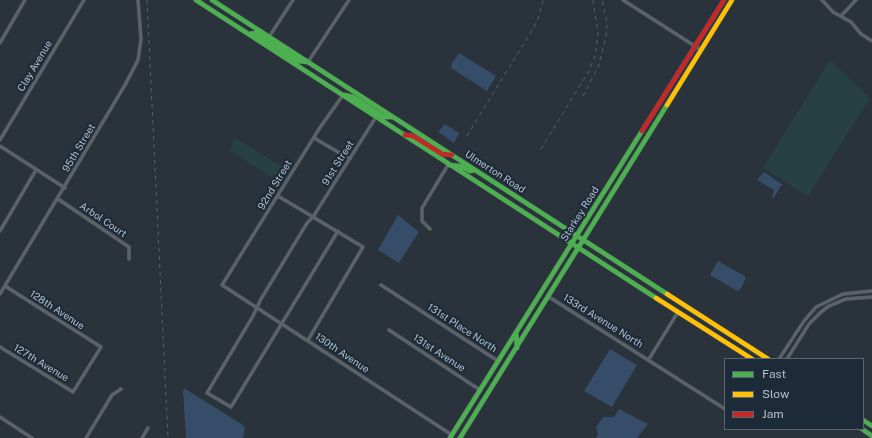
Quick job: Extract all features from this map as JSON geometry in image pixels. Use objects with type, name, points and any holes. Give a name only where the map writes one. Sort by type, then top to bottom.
[{"type":"main road","name":"Ulmerton Road","points":[[196,0],[571,245],[750,358]]},
{"type":"main road","name":"Ulmerton Road","points":[[212,0],[766,358]]},
{"type":"main road","name":"Starkey Road","points":[[452,437],[724,0]]},
{"type":"main road","name":"Starkey Road","points":[[460,438],[549,297],[732,0]]},
{"type":"main road","points":[[249,34],[254,33],[298,61],[308,62]]},
{"type":"main road","points":[[343,95],[353,97],[384,117],[394,117]]},
{"type":"main road","points":[[403,135],[413,136],[442,154],[453,155]]},
{"type":"main road","points":[[448,165],[460,166],[470,171],[475,170]]},
{"type":"main road","points":[[516,332],[517,348]]},
{"type":"main road","points":[[863,430],[872,436]]},
{"type":"main road","points":[[452,437],[463,432]]},
{"type":"street","points":[[0,43],[25,0]]},
{"type":"street","name":"Clay Avenue","points":[[0,140],[84,0]]},
{"type":"street","name":"95th Street","points":[[0,294],[65,188],[125,86],[138,60],[141,39],[138,0]]},
{"type":"street","points":[[269,37],[293,0]]},
{"type":"street","points":[[308,62],[349,0]]},
{"type":"street","points":[[623,0],[702,50]]},
{"type":"street","points":[[822,0],[841,16],[851,22],[861,34],[872,42]]},
{"type":"street","points":[[841,16],[856,0]]},
{"type":"street","name":"92nd Street","points":[[222,285],[314,138],[343,95]]},
{"type":"street","name":"91st Street","points":[[282,324],[231,408],[207,393],[258,308],[260,299],[307,223],[313,217],[376,117]]},
{"type":"street","points":[[314,138],[350,159]]},
{"type":"street","points":[[0,146],[65,188]]},
{"type":"street","points":[[430,229],[422,220],[422,208],[448,165]]},
{"type":"street","points":[[0,231],[36,170]]},
{"type":"street","points":[[278,196],[363,247],[308,340]]},
{"type":"street","name":"Arbol Court","points":[[58,199],[128,247],[129,259]]},
{"type":"street","points":[[282,324],[338,231]]},
{"type":"street","name":"130th Avenue","points":[[222,285],[308,340],[452,437]]},
{"type":"street","name":"131st Place North","points":[[381,285],[498,361]]},
{"type":"street","name":"128th Avenue","points":[[5,286],[101,347],[73,392]]},
{"type":"street","points":[[780,358],[804,321],[816,308],[843,294],[872,291]]},
{"type":"street","name":"133rd Avenue North","points":[[549,297],[649,359],[724,408]]},
{"type":"street","points":[[788,358],[809,324],[822,311],[846,299],[872,297]]},
{"type":"street","points":[[649,359],[678,312]]},
{"type":"street","name":"131st Avenue","points":[[389,330],[480,390]]},
{"type":"street","name":"127th Avenue","points":[[0,347],[73,392]]},
{"type":"street","points":[[86,438],[112,395],[122,389]]},
{"type":"street","points":[[0,417],[32,438]]},
{"type":"street","points":[[142,438],[148,428]]},
{"type":"green space","points":[[830,60],[870,98],[808,196],[763,168]]},
{"type":"green space","points":[[235,138],[281,166],[276,177],[271,177],[229,150]]},
{"type":"water","points":[[459,53],[496,76],[487,91],[451,68],[452,63]]},
{"type":"water","points":[[445,124],[459,133],[454,143],[438,132]]},
{"type":"water","points":[[764,172],[783,185],[780,187],[774,198],[772,198],[774,190],[757,180]]},
{"type":"water","points":[[398,215],[419,232],[399,263],[378,250]]},
{"type":"water","points":[[718,261],[746,278],[738,291],[710,275]]},
{"type":"water","points":[[610,349],[637,365],[612,407],[584,391]]},
{"type":"water","points":[[184,388],[243,425],[245,429],[243,438],[186,438]]},
{"type":"water","points":[[619,409],[648,424],[637,438],[596,438],[598,435],[596,427],[603,417],[614,417]]},
{"type":"railway","points":[[147,0],[168,438]]},
{"type":"railway","points":[[467,136],[534,27],[539,16],[543,0]]},
{"type":"railway","points":[[541,149],[589,71],[595,56],[598,33],[593,0]]},
{"type":"railway","points":[[583,96],[598,67],[606,37],[607,22],[602,0]]},
{"type":"traffic: fast","points":[[196,0],[656,298]]},
{"type":"traffic: fast","points":[[212,0],[667,294]]},
{"type":"traffic: fast","points":[[249,34],[255,33],[298,61],[307,62]]},
{"type":"traffic: fast","points":[[345,95],[353,97],[384,117],[393,117]]},
{"type":"traffic: fast","points":[[460,438],[667,105]]},
{"type":"traffic: fast","points":[[450,438],[642,131]]},
{"type":"traffic: fast","points":[[449,165],[460,166],[470,171],[475,170]]},
{"type":"traffic: fast","points":[[516,332],[517,348]]},
{"type":"traffic: fast","points":[[864,421],[872,426]]},
{"type":"traffic: fast","points":[[863,430],[872,436]]},
{"type":"traffic: slow","points":[[667,105],[732,0]]},
{"type":"traffic: slow","points":[[667,294],[766,358]]},
{"type":"traffic: slow","points":[[656,298],[750,358]]},
{"type":"traffic: jam","points":[[642,131],[724,0]]},
{"type":"traffic: jam","points":[[405,135],[413,136],[442,154],[452,155]]}]
